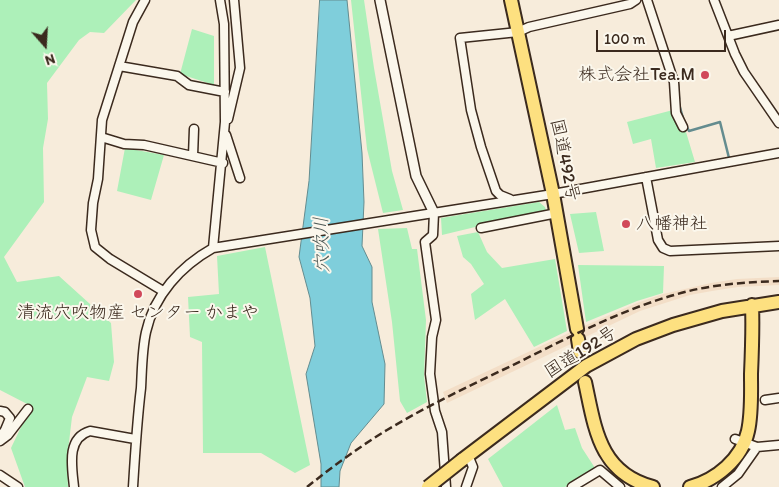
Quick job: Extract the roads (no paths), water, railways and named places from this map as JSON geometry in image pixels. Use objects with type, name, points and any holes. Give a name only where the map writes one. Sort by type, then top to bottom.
[{"type":"highway","name":"国道492号","points":[[511,0],[557,213],[578,340]]},
{"type":"highway","name":"国道192号","points":[[428,487],[571,376],[601,357],[636,339],[673,325],[722,311],[779,302]]},
{"type":"highway","points":[[690,487],[710,480],[724,469],[736,456],[740,441],[748,432],[753,325],[752,305]]},
{"type":"highway","points":[[585,382],[596,433],[604,451],[614,465],[627,476],[653,487]]},
{"type":"street","points":[[145,0],[133,22],[102,120],[98,178],[91,221],[92,240],[95,247],[110,259],[164,291]]},
{"type":"street","points":[[213,248],[225,130],[224,24],[220,0]]},
{"type":"street","points":[[234,0],[240,68],[225,130],[240,178]]},
{"type":"street","points":[[380,0],[416,176],[434,213],[433,235],[424,242],[436,320],[432,337],[430,374],[435,411],[442,432],[446,487]]},
{"type":"street","points":[[513,200],[502,196],[496,191],[481,147],[471,110],[460,38],[518,32],[529,27],[630,4],[636,0]]},
{"type":"street","points":[[647,0],[674,82],[676,113],[684,127]]},
{"type":"street","points":[[714,0],[744,72],[779,123]]},
{"type":"street","points":[[728,36],[779,25]]},
{"type":"street","points":[[119,66],[177,76],[189,85],[225,92]]},
{"type":"street","points":[[193,156],[194,129]]},
{"type":"street","points":[[101,137],[124,144],[144,145],[223,163]]},
{"type":"street","points":[[133,487],[146,331],[164,291],[195,258],[213,248],[553,194],[779,153]]},
{"type":"street","points":[[646,177],[654,227],[663,248],[670,250],[779,246]]},
{"type":"street","points":[[481,228],[557,213]]},
{"type":"street","points":[[765,400],[779,398]]},
{"type":"street","points":[[0,440],[8,435],[28,409]]},
{"type":"street","points":[[0,410],[6,412],[10,418],[0,440]]},
{"type":"street","points":[[74,487],[72,461],[74,443],[83,433],[90,431],[136,439]]},
{"type":"street","points":[[740,441],[757,447],[779,445]]},
{"type":"street","points":[[722,487],[738,474],[757,447]]},
{"type":"street","points":[[465,458],[473,467],[466,487]]},
{"type":"street","points":[[572,487],[584,483],[600,470],[620,487]]},
{"type":"street","points":[[0,475],[18,487]]},
{"type":"water","name":"穴吹川","points":[[320,0],[347,0],[362,153],[364,202],[362,246],[372,267],[372,302],[385,364],[384,404],[351,443],[340,471],[339,487],[321,487],[321,464],[306,374],[315,346],[310,298],[299,257],[309,181]]},
{"type":"waterway","points":[[667,49],[678,84],[679,99]]},
{"type":"waterway","points":[[679,104],[683,118]]},
{"type":"waterway","points":[[686,125],[689,131],[720,122],[729,158]]},
{"type":"railway","points":[[307,487],[356,450],[402,421],[433,404],[620,314],[666,297],[689,291],[734,284],[779,281]]},
{"type":"place","name":"株式会社Tea.M","points":[[705,75]]},
{"type":"place","name":"八幡神社","points":[[626,224]]},
{"type":"place","name":"清流穴吹物産 センター かまや","points":[[138,294]]}]
